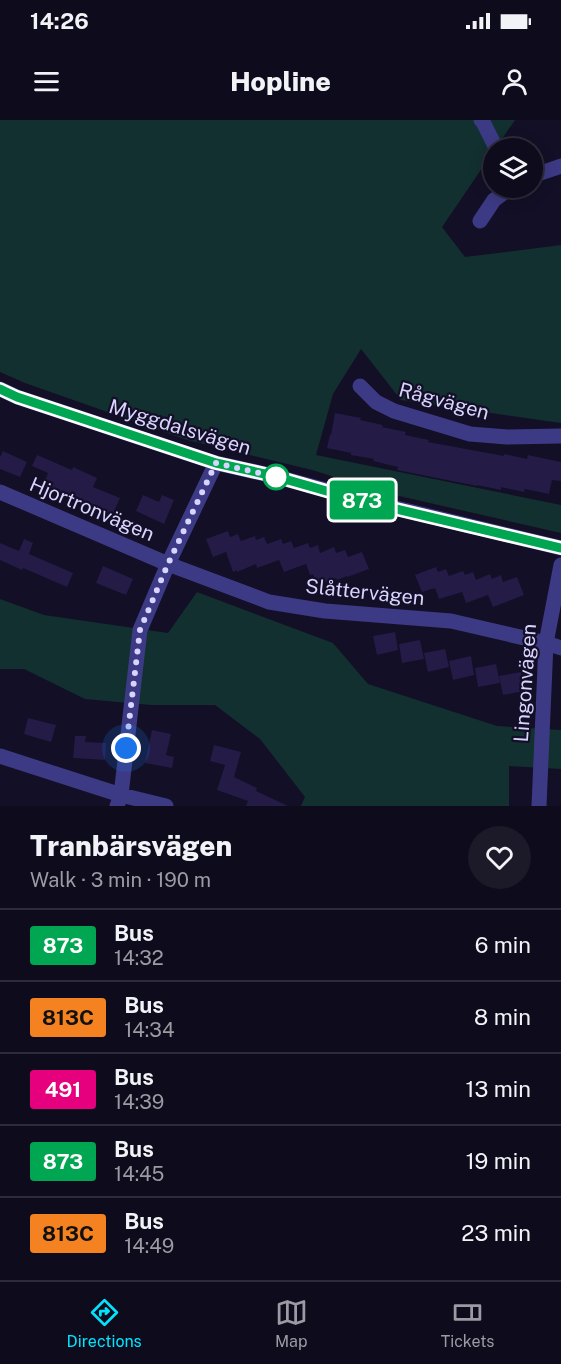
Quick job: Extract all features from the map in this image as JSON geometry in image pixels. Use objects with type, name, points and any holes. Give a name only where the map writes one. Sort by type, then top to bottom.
[{"type":"street","points":[[480,120],[491,138]]},
{"type":"street","points":[[543,172],[561,166]]},
{"type":"street","points":[[480,220],[497,198]]},
{"type":"street","name":"Rågvägen","points":[[360,386],[376,402],[394,411],[470,434],[507,437],[561,436]]},
{"type":"street","name":"Myggdalsvägen","points":[[0,389],[17,397],[216,463],[274,476],[358,500],[561,548]]},
{"type":"street","points":[[119,801],[140,630],[168,564],[216,463]]},
{"type":"street","name":"Hjortronvägen","points":[[0,492],[168,564]]},
{"type":"street","name":"Slåttervägen","points":[[168,564],[269,602],[325,611],[451,621],[561,648]]},
{"type":"street","name":"Lingonvägen","points":[[538,806],[546,643],[561,565]]},
{"type":"street","points":[[0,756],[119,801],[166,806]]},
{"type":"green space","points":[[0,120],[515,120],[503,138],[483,138],[483,167],[442,227],[465,257],[561,245],[561,423],[401,400],[361,349],[333,394],[316,455],[561,505],[561,533],[386,493],[312,470],[187,440],[0,372]]},
{"type":"green space","points":[[197,592],[333,643],[368,684],[497,726],[561,730],[561,769],[509,766],[509,806],[301,806],[305,797],[260,739],[215,705],[151,705],[85,699],[24,669],[0,669],[0,599],[44,615],[168,633]]},
{"type":"building","points":[[335,413],[361,418],[360,420],[383,425],[382,427],[406,432],[405,435],[429,440],[428,442],[504,456],[504,454],[527,459],[528,455],[561,462],[561,481],[552,480],[549,494],[501,487],[501,490],[397,470],[398,467],[373,461],[374,459],[327,448]]},
{"type":"building","points":[[3,451],[27,462],[20,477],[0,469],[0,457]]},
{"type":"building","points":[[37,455],[97,478],[93,487],[120,498],[112,516],[43,485],[48,473],[32,466]]},
{"type":"building","points":[[143,495],[159,502],[162,495],[174,500],[164,524],[136,511]]},
{"type":"building","points":[[228,531],[230,537],[238,534],[241,541],[255,536],[256,540],[264,537],[267,544],[281,539],[283,544],[291,541],[294,548],[308,543],[310,548],[318,545],[320,553],[334,547],[336,553],[345,550],[348,557],[362,552],[369,569],[317,585],[306,564],[284,572],[279,560],[257,568],[256,564],[233,572],[226,552],[213,557],[206,539]]},
{"type":"building","points":[[24,539],[33,543],[29,554],[73,573],[67,587],[0,560],[0,543],[19,551]]},
{"type":"building","points":[[103,566],[133,579],[126,595],[96,583]]},
{"type":"building","points":[[436,567],[438,572],[446,569],[449,576],[463,571],[465,575],[473,572],[476,580],[490,574],[492,579],[501,575],[503,582],[517,577],[524,595],[493,607],[488,595],[466,603],[462,592],[439,599],[435,588],[422,592],[415,575]]},
{"type":"building","points":[[395,632],[398,650],[377,655],[373,636]]},
{"type":"building","points":[[420,640],[424,659],[402,663],[399,644]]},
{"type":"building","points":[[445,649],[449,667],[428,672],[424,653]]},
{"type":"building","points":[[471,656],[474,675],[453,680],[449,661]]},
{"type":"building","points":[[496,664],[500,683],[478,687],[475,668]]},
{"type":"building","points":[[521,672],[525,691],[503,695],[499,676]]},
{"type":"building","points":[[28,718],[56,725],[51,742],[24,734]]},
{"type":"building","points":[[152,730],[171,734],[166,755],[174,757],[172,768],[145,763]]},
{"type":"building","points":[[75,736],[86,736],[85,742],[106,743],[105,760],[73,758]]},
{"type":"building","points":[[214,745],[241,752],[234,777],[257,788],[256,791],[288,806],[246,806],[248,801],[217,790],[225,765],[210,761]]},
{"type":"bus line","name":"873","points":[[0,389],[17,397],[216,463],[274,476],[358,500],[561,548]]},
{"type":"route","points":[[126,748],[140,630],[168,564],[216,463],[276,477]]}]
